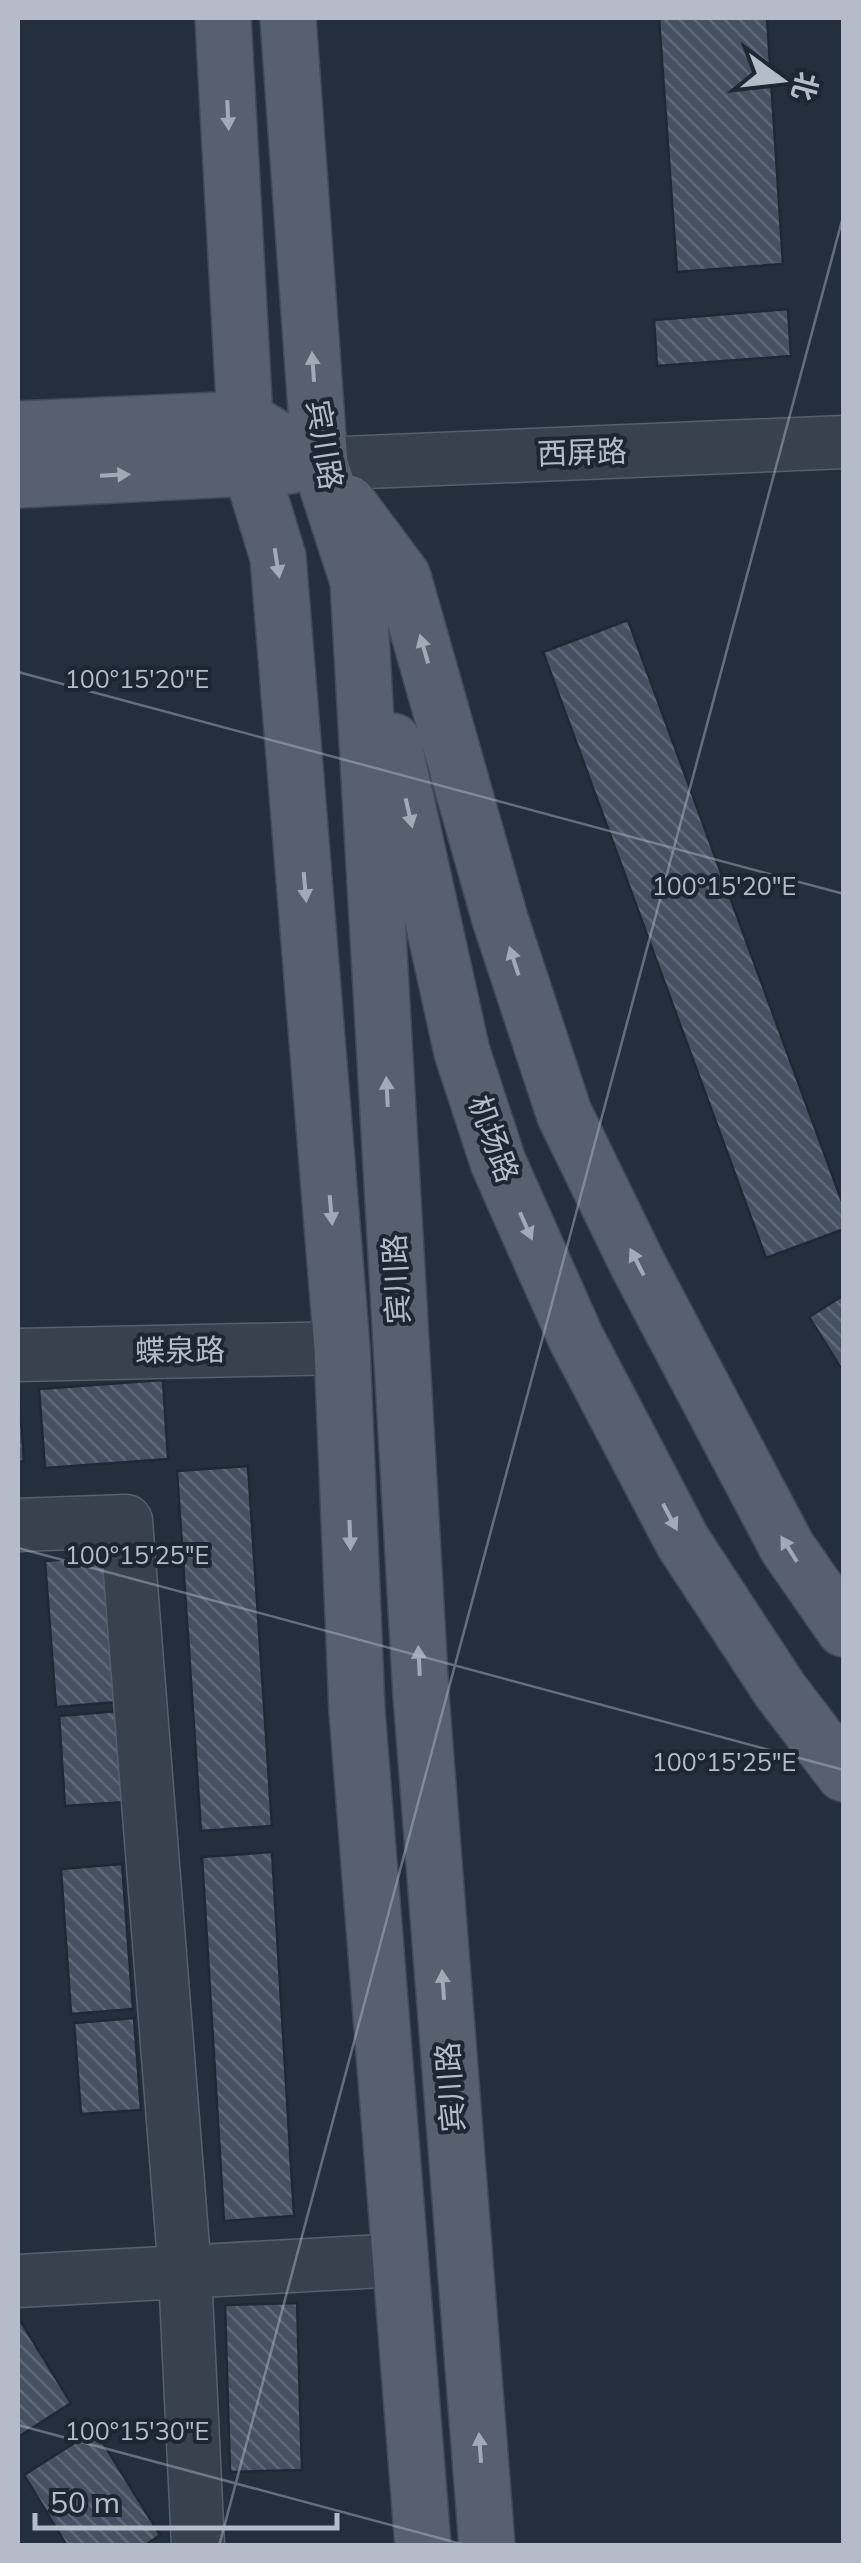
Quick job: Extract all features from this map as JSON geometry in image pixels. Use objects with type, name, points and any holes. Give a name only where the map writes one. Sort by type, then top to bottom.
[{"type":"main road","name":"宾川路","points":[[223,18],[248,444],[278,557],[342,1348],[357,1711],[423,2546]]},
{"type":"main road","name":"宾川路","points":[[288,18],[320,464],[358,582],[421,1695],[487,2546]]},
{"type":"main road","name":"西屏路","points":[[18,429],[248,444],[320,464]]},
{"type":"main road","name":"西屏路","points":[[18,480],[248,444]]},
{"type":"main road","points":[[248,444],[358,582]]},
{"type":"main road","points":[[320,464],[403,577],[500,919],[564,1113],[638,1265],[787,1547],[844,1630]]},
{"type":"main road","name":"机场路","points":[[358,582],[462,1052],[498,1162],[576,1338],[683,1542],[780,1690],[844,1774]]},
{"type":"street","name":"西屏路","points":[[320,464],[844,442]]},
{"type":"street","name":"蝶泉路","points":[[18,1355],[342,1348]]},
{"type":"street","points":[[18,1525],[126,1521],[186,2272],[198,2546]]},
{"type":"street","points":[[18,2281],[400,2260]]},
{"type":"building","points":[[659,18],[767,18],[783,264],[677,272]]},
{"type":"building","points":[[788,309],[791,356],[657,366],[654,320]]},
{"type":"building","points":[[628,620],[844,1207],[844,1229],[766,1258],[543,652]]},
{"type":"building","points":[[844,1295],[844,1373],[809,1317]]},
{"type":"building","points":[[163,1380],[168,1459],[45,1468],[39,1389]]},
{"type":"building","points":[[18,1382],[24,1461],[18,1462]]},
{"type":"building","points":[[248,1466],[272,1826],[201,1831],[177,1471]]},
{"type":"building","points":[[107,1556],[118,1702],[56,1707],[45,1561]]},
{"type":"building","points":[[119,1711],[126,1802],[65,1806],[59,1716]]},
{"type":"building","points":[[272,1852],[294,2216],[224,2221],[202,1857]]},
{"type":"building","points":[[122,1864],[133,2009],[71,2014],[61,1869]]},
{"type":"building","points":[[134,2018],[141,2110],[81,2114],[74,2023]]},
{"type":"building","points":[[297,2303],[302,2470],[230,2472],[225,2305]]},
{"type":"building","points":[[18,2317],[71,2403],[18,2437]]},
{"type":"building","points":[[95,2430],[160,2535],[144,2546],[67,2546],[24,2475]]}]
